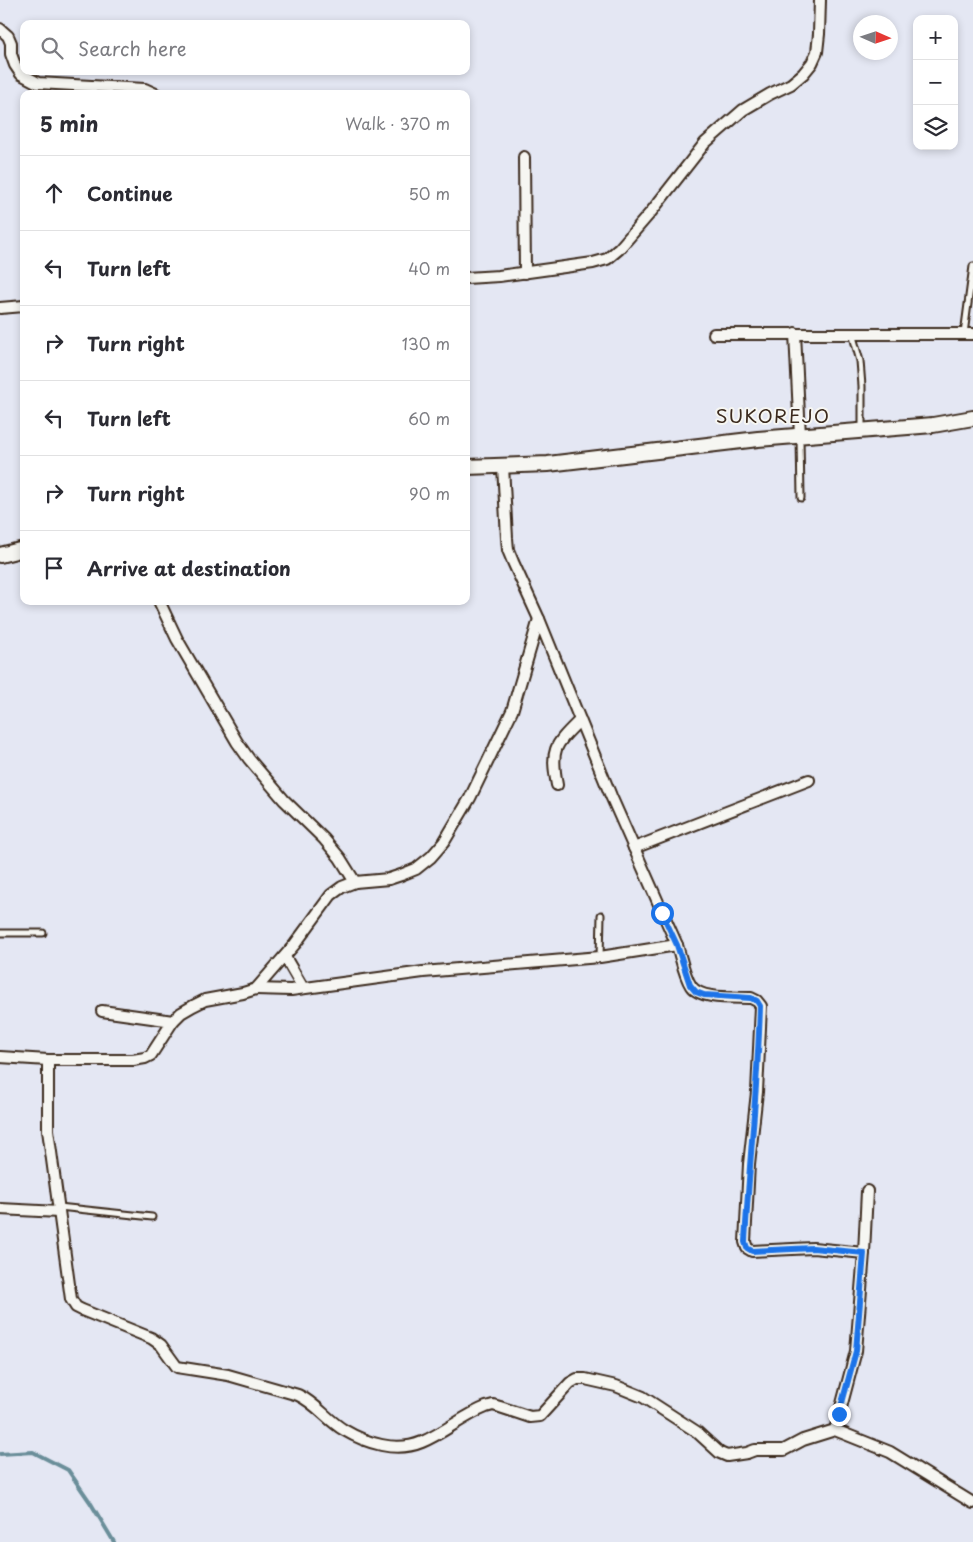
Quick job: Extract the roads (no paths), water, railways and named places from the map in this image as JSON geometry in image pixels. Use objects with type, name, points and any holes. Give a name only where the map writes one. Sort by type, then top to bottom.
[{"type":"street","points":[[470,278],[593,264],[607,259],[619,249],[651,212],[705,143],[743,110],[791,84],[803,74],[812,63],[817,52],[820,0]]},
{"type":"street","points":[[0,29],[8,36],[15,65],[20,72]]},
{"type":"street","points":[[23,75],[38,83],[147,90]]},
{"type":"street","points":[[524,157],[525,273]]},
{"type":"street","points":[[0,308],[20,306]]},
{"type":"street","points":[[714,334],[969,334]]},
{"type":"street","points":[[795,334],[800,436]]},
{"type":"street","points":[[470,466],[575,462],[758,439],[933,425],[973,418]]},
{"type":"street","points":[[503,466],[508,550],[677,945],[690,985],[696,992],[704,995],[751,998],[757,1001],[760,1006],[757,1092],[749,1164],[745,1242],[747,1248],[752,1251],[813,1248],[864,1253]]},
{"type":"street","points":[[0,555],[20,550]]},
{"type":"street","points":[[160,605],[177,639],[248,759],[284,800],[324,839],[340,858],[355,882]]},
{"type":"street","points":[[256,989],[285,957],[331,895],[342,887],[355,882],[388,879],[416,869],[431,857],[444,842],[470,798],[512,711],[539,619]]},
{"type":"street","points":[[557,785],[553,765],[554,751],[560,741],[580,720]]},
{"type":"street","points":[[634,848],[810,780]]},
{"type":"street","points":[[0,1057],[48,1060],[133,1060],[145,1058],[151,1055],[173,1021],[187,1009],[205,1000],[256,989],[292,990],[423,972],[600,957],[677,945]]},
{"type":"street","points":[[285,957],[303,988]]},
{"type":"street","points":[[102,1011],[173,1021]]},
{"type":"street","points":[[48,1060],[48,1130],[68,1289],[71,1299],[76,1307],[88,1313],[151,1338],[161,1345],[177,1367],[228,1375],[298,1395],[309,1400],[341,1428],[358,1438],[381,1445],[409,1445],[421,1442],[479,1410],[493,1406],[530,1417],[540,1416],[570,1382],[577,1379],[585,1379],[616,1386],[643,1397],[698,1432],[720,1453],[727,1456],[755,1450],[784,1450],[803,1440],[835,1430],[890,1452],[973,1504]]},
{"type":"street","points":[[835,1430],[856,1351],[867,1191]]},
{"type":"street","points":[[0,1209],[59,1210]]},
{"type":"lane","points":[[969,334],[973,266]]},
{"type":"lane","points":[[852,333],[860,361],[862,431]]},
{"type":"lane","points":[[800,436],[801,498]]},
{"type":"lane","points":[[600,915],[600,957]]},
{"type":"lane","points":[[0,933],[43,933]]},
{"type":"lane","points":[[59,1210],[152,1217]]},
{"type":"waterway","points":[[0,1454],[33,1452],[68,1470],[114,1542]]},
{"type":"district","name":"SUKOREJO","points":[[773,415]]}]
